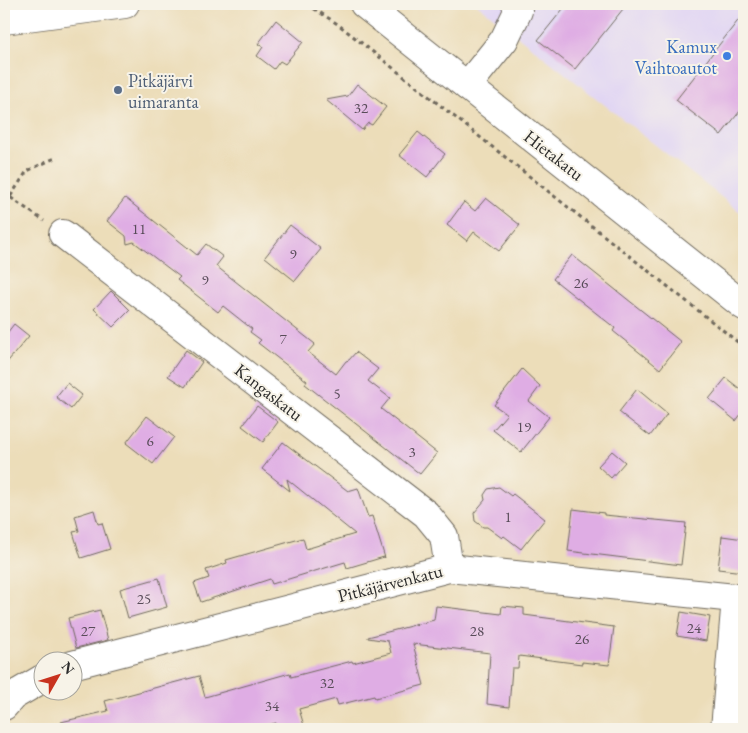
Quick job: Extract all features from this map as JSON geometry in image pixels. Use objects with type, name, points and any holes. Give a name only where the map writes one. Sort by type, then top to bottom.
[{"type":"street","points":[[4,20],[125,4]]},
{"type":"street","name":"Hietakatu","points":[[364,4],[744,306]]},
{"type":"street","points":[[467,86],[504,40],[518,11],[516,4]]},
{"type":"street","name":"Kangaskatu","points":[[63,234],[426,514],[444,536],[449,568]]},
{"type":"street","name":"Pitkäjärvenkatu","points":[[82,662],[449,568],[740,598]]},
{"type":"street","points":[[725,729],[740,598]]},
{"type":"street","points":[[4,706],[13,696],[32,685]]},
{"type":"path","points":[[307,4],[338,26],[744,347]]},
{"type":"path","points":[[4,210],[27,171],[55,158]]},
{"type":"path","points":[[4,193],[63,234]]},
{"type":"shaded area","points":[[477,4],[744,4],[744,215]]},
{"type":"building","points":[[567,4],[627,4],[575,69],[538,40]]},
{"type":"building","name":"Kamux Vaihtoautot","points":[[744,13],[744,106],[721,135],[676,100]]},
{"type":"building","points":[[276,20],[303,42],[285,64],[280,61],[274,69],[257,56],[263,47],[258,44]]},
{"type":"building","points":[[357,84],[386,107],[372,125],[368,123],[362,130],[326,100],[348,96]]},
{"type":"building","points":[[418,132],[445,154],[427,177],[399,155]]},
{"type":"building","points":[[125,198],[197,255],[206,244],[223,257],[216,266],[315,344],[308,352],[336,374],[356,352],[378,369],[368,381],[390,398],[381,409],[437,453],[420,474],[305,384],[307,381],[258,343],[261,340],[250,332],[252,329],[223,306],[218,312],[177,280],[180,277],[134,242],[127,244],[126,236],[107,221]]},
{"type":"building","points":[[486,198],[520,225],[499,251],[474,232],[467,241],[447,225],[464,202],[475,211]]},
{"type":"building","points":[[290,225],[321,249],[295,281],[265,257]]},
{"type":"building","points":[[572,255],[681,342],[660,369],[613,331],[615,328],[553,279]]},
{"type":"building","points":[[111,291],[130,310],[113,327],[94,309]]},
{"type":"building","points":[[14,324],[29,336],[4,366],[4,337]]},
{"type":"building","points":[[186,350],[202,362],[185,387],[168,376]]},
{"type":"building","points":[[522,369],[540,386],[529,401],[549,417],[521,452],[493,430],[507,414],[494,405]]},
{"type":"building","points":[[726,378],[744,392],[744,410],[736,421],[709,399]]},
{"type":"building","points":[[67,383],[82,395],[71,409],[56,397]]},
{"type":"building","points":[[637,389],[667,414],[650,436],[619,412]]},
{"type":"building","points":[[257,406],[278,422],[263,442],[242,426]]},
{"type":"building","points":[[147,416],[174,437],[153,464],[126,443]]},
{"type":"building","points":[[283,442],[348,491],[358,488],[368,517],[372,516],[385,558],[347,568],[345,562],[272,584],[270,579],[201,602],[194,583],[209,578],[206,570],[227,563],[226,560],[303,538],[306,549],[355,534],[287,479],[290,491],[262,469]]},
{"type":"building","points":[[612,451],[625,462],[611,478],[598,466]]},
{"type":"building","points":[[499,487],[511,496],[513,494],[545,519],[521,549],[504,536],[502,538],[475,521],[474,513],[485,500],[484,495],[488,489]]},
{"type":"building","points":[[573,509],[604,513],[604,515],[686,523],[681,565],[568,551]]},
{"type":"building","points":[[94,510],[98,524],[102,523],[110,549],[81,558],[73,532],[79,531],[75,516]]},
{"type":"building","points":[[722,536],[744,539],[744,572],[718,569]]},
{"type":"building","points":[[159,578],[167,607],[128,618],[120,589]]},
{"type":"building","points":[[436,606],[501,614],[502,606],[524,608],[524,615],[614,627],[609,665],[582,662],[582,664],[519,656],[518,668],[512,668],[509,707],[487,704],[490,653],[413,644],[424,685],[375,698],[374,696],[338,705],[336,699],[299,709],[305,729],[278,729],[276,723],[253,729],[250,725],[233,729],[62,729],[61,722],[108,711],[105,701],[199,676],[205,697],[290,673],[291,677],[391,653],[388,641],[368,637],[434,620]]},
{"type":"building","points":[[100,610],[108,640],[76,648],[68,618]]},
{"type":"building","points":[[681,612],[710,617],[706,641],[677,636]]},
{"type":"place","name":"Kamux Vaihtoautot","points":[[727,56]]},
{"type":"place","name":"Pitkäjärvi uimaranta","points":[[118,90]]}]
